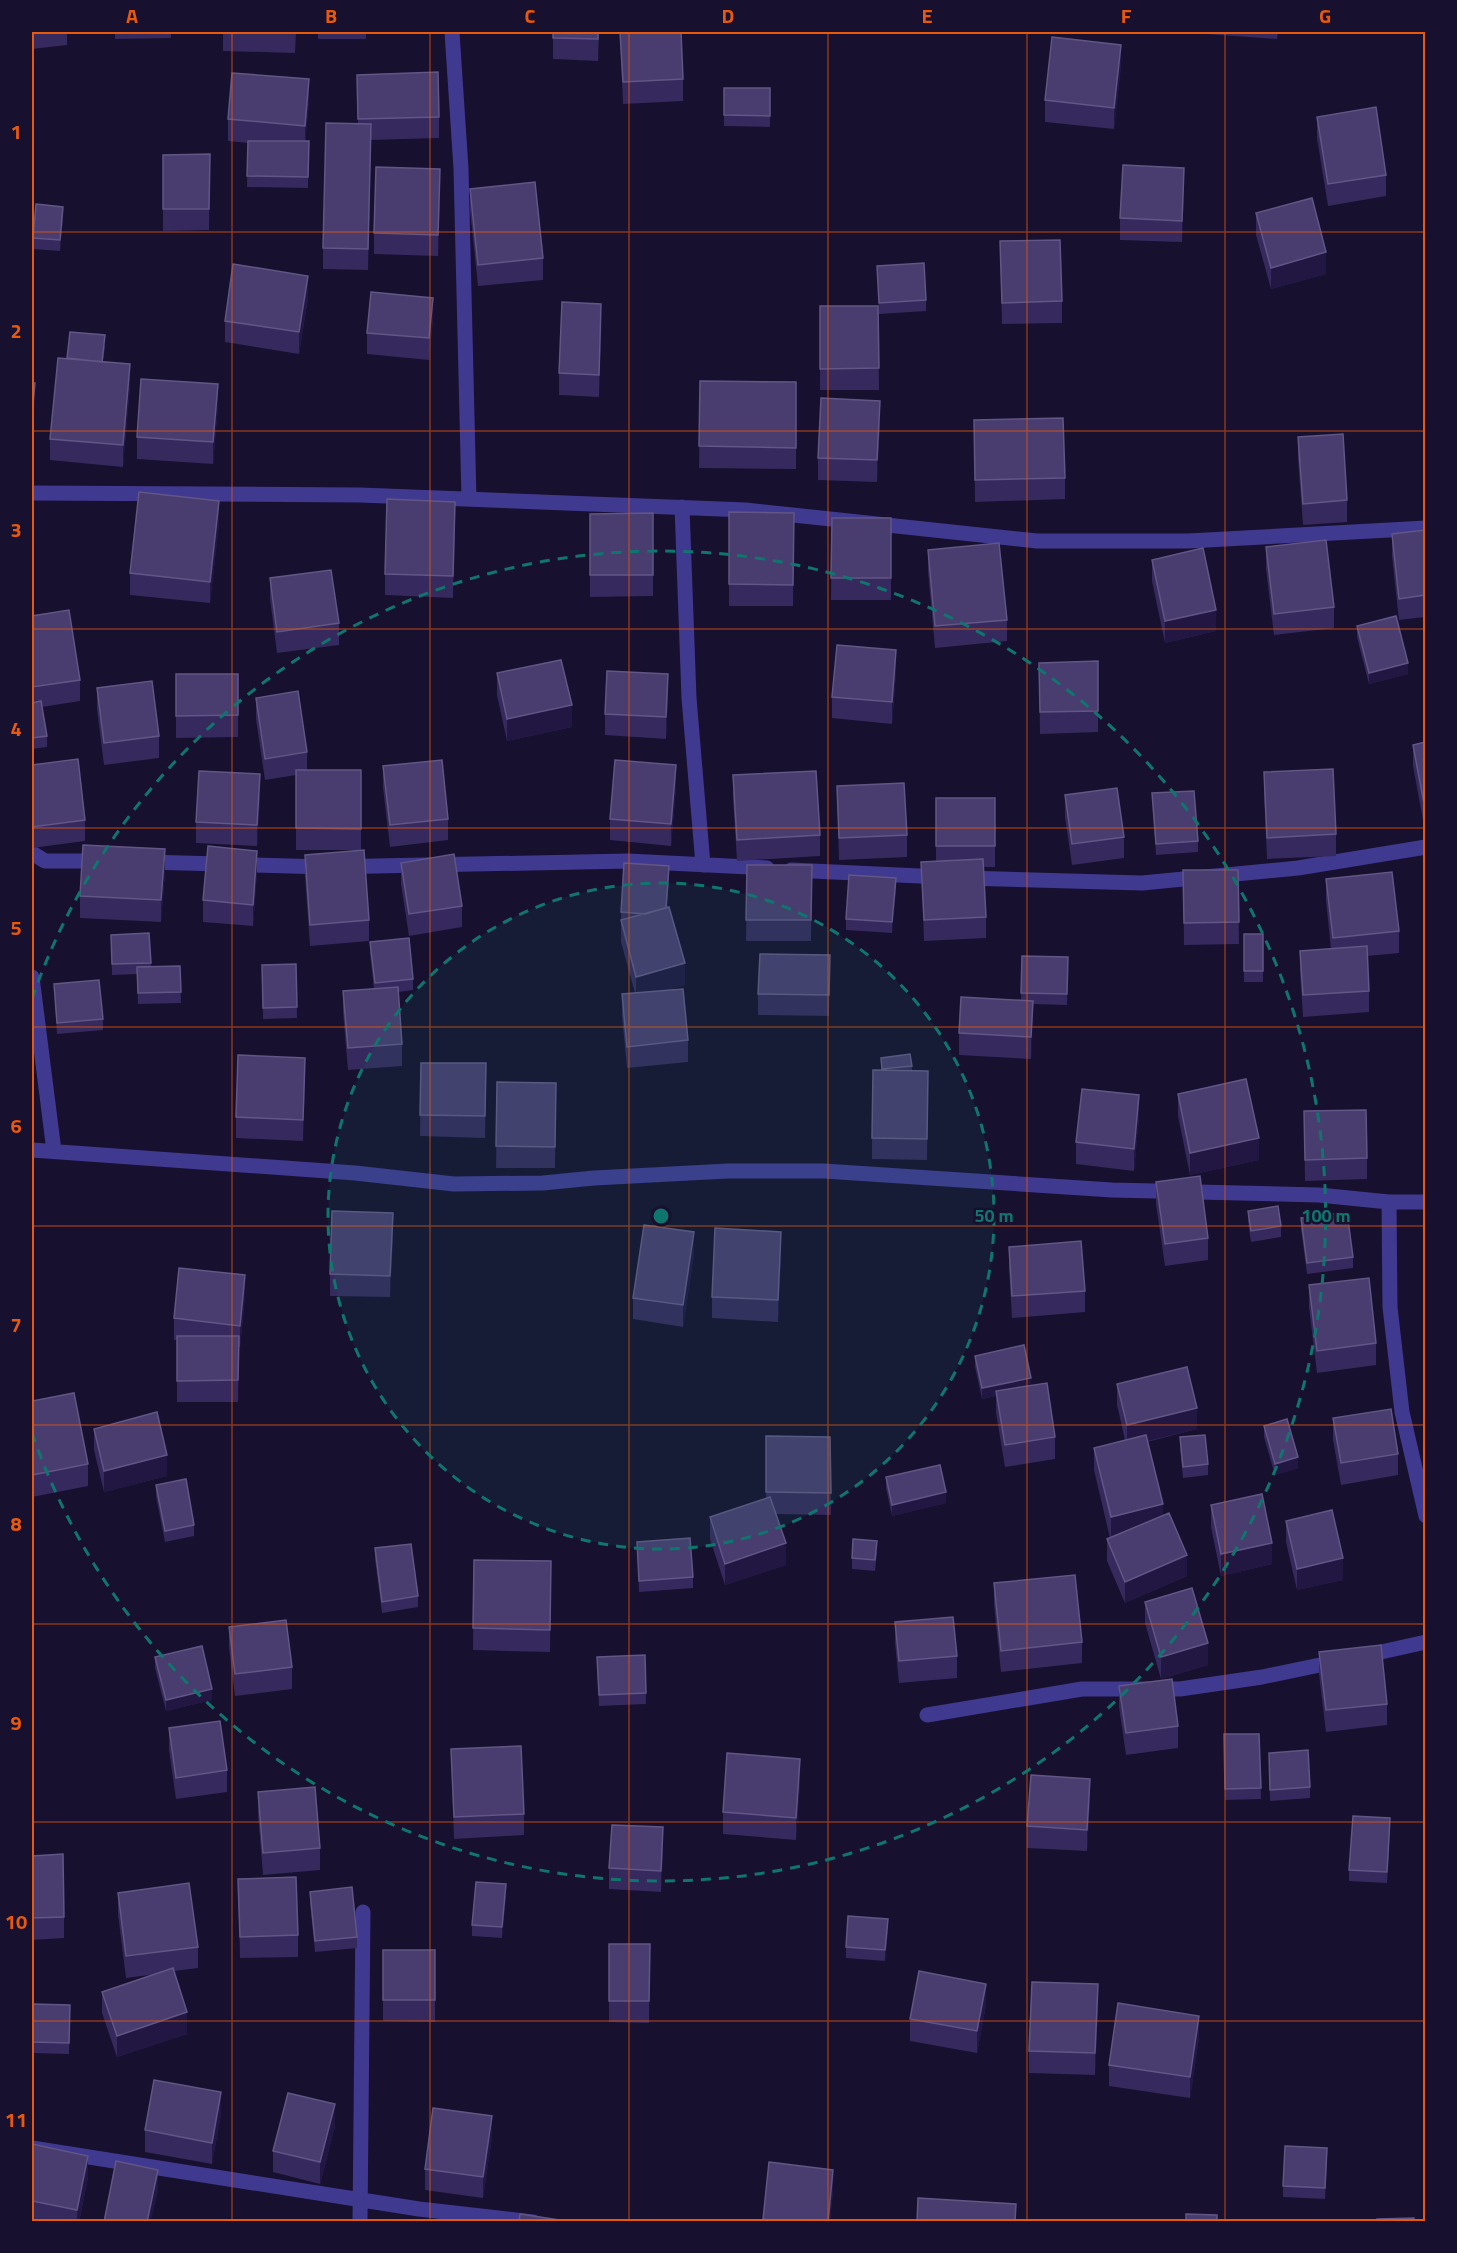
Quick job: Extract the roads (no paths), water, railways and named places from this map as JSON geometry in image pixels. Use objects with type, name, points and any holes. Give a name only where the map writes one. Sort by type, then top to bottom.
[{"type":"street","points":[[452,32],[461,169],[469,499]]},
{"type":"street","points":[[32,493],[360,495],[682,507],[757,511],[1037,541],[1188,541],[1425,528]]},
{"type":"street","points":[[682,507],[689,698],[703,865]]},
{"type":"street","points":[[32,853],[45,861],[326,867],[628,861],[964,878],[1142,883],[1298,868],[1425,847]]},
{"type":"street","points":[[32,977],[54,1151]]},
{"type":"street","points":[[32,1150],[355,1173],[454,1184],[543,1183],[728,1171],[824,1171],[1112,1190],[1319,1196],[1389,1202],[1425,1202]]},
{"type":"street","points":[[1389,1202],[1390,1307],[1402,1412],[1425,1516]]},
{"type":"street","points":[[927,1715],[1082,1689],[1180,1689],[1250,1679],[1425,1642]]},
{"type":"street","points":[[360,2222],[363,1912]]},
{"type":"street","points":[[32,2148],[361,2200],[533,2222]]}]
